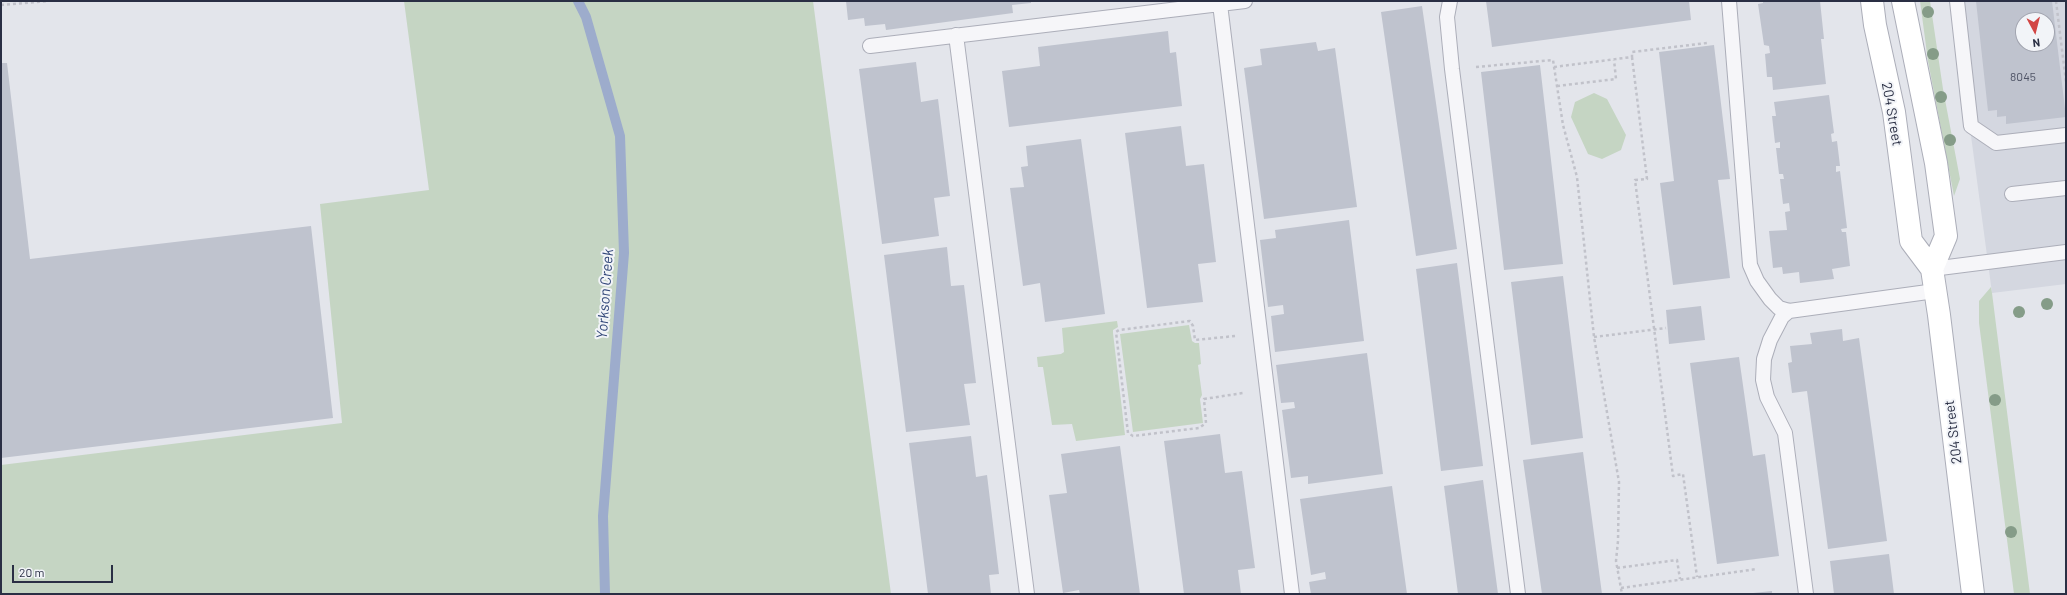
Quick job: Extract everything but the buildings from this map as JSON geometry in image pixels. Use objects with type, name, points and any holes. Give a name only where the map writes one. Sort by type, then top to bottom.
[{"type":"street","name":"204 Street","points":[[1872,1],[1875,25],[1894,112],[1911,241],[1932,269],[1973,594]]},
{"type":"street","points":[[1903,1],[1936,163],[1946,236],[1932,269]]},
{"type":"lane","points":[[870,46],[1245,1]]},
{"type":"lane","points":[[1450,1],[1447,17],[1452,69],[1518,594]]},
{"type":"lane","points":[[1729,1],[1750,264],[1757,281],[1770,299],[1779,308],[1789,311],[1935,291]]},
{"type":"lane","points":[[1957,1],[1971,126],[1996,143],[2066,135]]},
{"type":"lane","points":[[1220,4],[1292,594]]},
{"type":"lane","points":[[956,35],[1026,594]]},
{"type":"lane","points":[[2012,194],[2066,188]]},
{"type":"lane","points":[[1932,269],[2066,252]]},
{"type":"lane","points":[[1789,311],[1782,317],[1770,340],[1764,359],[1763,380],[1767,397],[1785,433],[1806,594]]},
{"type":"path","points":[[1,5],[49,1]]},
{"type":"path","points":[[2056,1],[2066,82]]},
{"type":"path","points":[[1697,577],[1683,474],[1673,476],[1635,180],[1647,179],[1632,52],[1732,40]]},
{"type":"path","points":[[1554,67],[1632,57]]},
{"type":"path","points":[[1452,69],[1553,60],[1563,125],[1578,177],[1594,336],[1619,482],[1617,568],[1622,594]]},
{"type":"path","points":[[1557,86],[1616,79],[1614,60]]},
{"type":"path","points":[[1261,334],[1195,340],[1193,326],[1190,321],[1119,330],[1116,334],[1128,433],[1134,436],[1200,428],[1206,423],[1204,399],[1267,390]]},
{"type":"path","points":[[1594,336],[1666,328]]},
{"type":"path","points":[[1617,568],[1677,560],[1680,579]]},
{"type":"path","points":[[1621,588],[1758,569]]},
{"type":"shaded area","points":[[1953,1],[2066,1],[2066,284],[1992,293]]},
{"type":"green space","points":[[404,1],[813,1],[891,594],[1,594],[1,465],[342,423],[320,204],[429,190]]},
{"type":"green space","points":[[1920,1],[1930,1],[1943,89],[1960,179],[1954,196],[1928,61]]},
{"type":"green space","points":[[1594,93],[1607,99],[1626,135],[1621,150],[1602,159],[1588,154],[1571,117],[1575,102]]},
{"type":"green space","points":[[1991,287],[2030,594],[2014,594],[1979,323],[1979,301]]},
{"type":"green space","points":[[1117,321],[1118,327],[1113,330],[1113,333],[1125,435],[1076,441],[1072,424],[1052,425],[1043,367],[1038,367],[1037,357],[1061,354],[1064,352],[1062,328]]},
{"type":"green space","points":[[1189,325],[1192,341],[1199,343],[1201,364],[1198,365],[1202,395],[1200,399],[1203,423],[1133,432],[1120,334]]},
{"type":"waterway","name":"Yorkson Creek","points":[[578,1],[586,17],[620,136],[624,253],[603,516],[605,594]]}]
